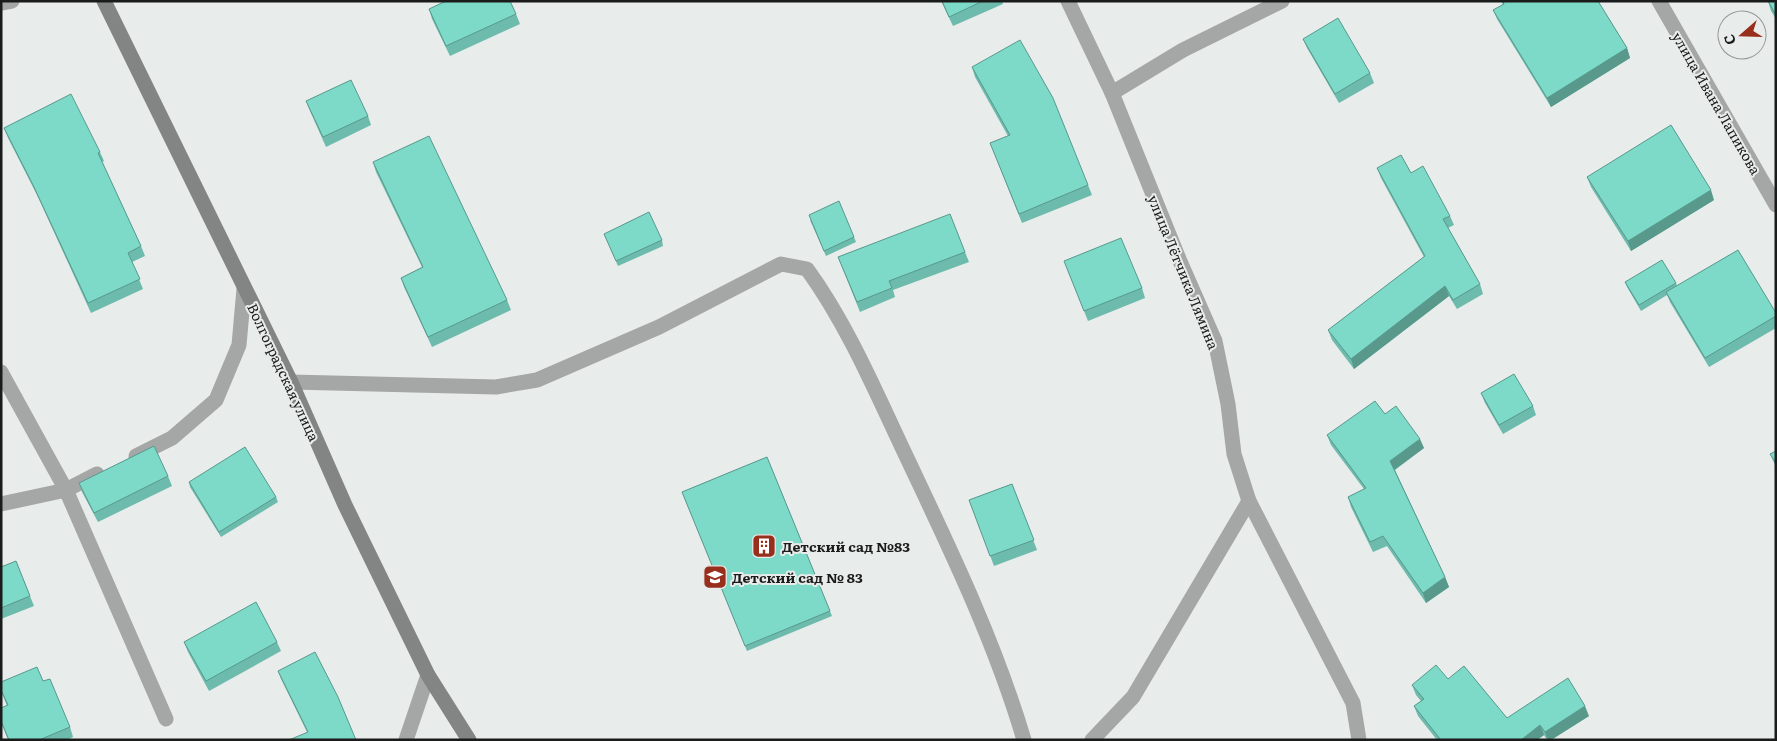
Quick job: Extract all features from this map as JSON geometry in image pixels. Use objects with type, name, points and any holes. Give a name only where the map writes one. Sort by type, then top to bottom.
[{"type":"street","points":[[1,3],[12,1]]},
{"type":"street","name":"Волгоградская улица","points":[[104,1],[291,382],[345,505],[428,676],[469,740]]},
{"type":"street","name":"улица Лётчика Лямина","points":[[1068,1],[1112,93],[1178,259],[1214,342],[1228,404],[1234,454],[1250,501],[1353,703],[1360,740]]},
{"type":"street","points":[[1112,93],[1183,50],[1282,1]]},
{"type":"street","name":"улица Ивана Лапикова","points":[[1659,1],[1776,205]]},
{"type":"street","points":[[291,382],[496,387],[537,380],[659,327],[781,264],[807,269],[829,298],[967,586],[1009,689],[1024,740]]},
{"type":"street","points":[[1,504],[66,490],[172,438],[216,400],[240,345],[244,289]]},
{"type":"street","points":[[1,372],[66,490],[166,719]]},
{"type":"street","points":[[1092,740],[1134,698],[1250,501]]},
{"type":"street","points":[[406,740],[428,676]]},
{"type":"building","points":[[446,1],[510,1],[516,14],[446,46],[429,9]]},
{"type":"building","points":[[942,1],[983,1],[949,17]]},
{"type":"building","points":[[1503,1],[1598,1],[1627,48],[1547,98],[1493,10],[1504,4]]},
{"type":"building","points":[[1768,1],[1776,1],[1776,15]]},
{"type":"building","points":[[1338,18],[1370,73],[1335,94],[1303,39]]},
{"type":"building","points":[[1020,40],[1053,98],[1088,185],[1019,214],[990,143],[1010,135],[972,67]]},
{"type":"building","points":[[351,80],[368,116],[323,137],[306,101]]},
{"type":"building","points":[[71,94],[100,152],[98,153],[141,246],[128,253],[140,279],[88,303],[4,128]]},
{"type":"building","points":[[1671,125],[1711,190],[1628,241],[1587,177]]},
{"type":"building","points":[[429,136],[507,300],[428,337],[401,278],[423,267],[373,162]]},
{"type":"building","points":[[1401,155],[1411,173],[1423,166],[1450,216],[1443,219],[1480,284],[1453,300],[1445,286],[1351,359],[1328,330],[1425,256],[1377,168]]},
{"type":"building","points":[[839,201],[854,237],[824,251],[809,215]]},
{"type":"building","points":[[649,212],[662,240],[616,261],[604,234]]},
{"type":"building","points":[[950,214],[965,252],[889,281],[892,288],[857,302],[838,257]]},
{"type":"building","points":[[1121,238],[1142,288],[1084,311],[1064,261]]},
{"type":"building","points":[[1738,250],[1776,316],[1705,358],[1666,292]]},
{"type":"building","points":[[1662,260],[1676,283],[1639,305],[1625,282]]},
{"type":"building","points":[[1514,374],[1533,406],[1499,425],[1481,393]]},
{"type":"building","points":[[1375,401],[1385,414],[1396,406],[1420,439],[1390,461],[1445,577],[1423,593],[1383,536],[1370,542],[1348,497],[1366,488],[1327,435]]},
{"type":"building","points":[[154,446],[168,476],[94,513],[79,483]]},
{"type":"building","points":[[245,447],[276,497],[219,532],[189,482]]},
{"type":"building","points":[[1776,451],[1776,463],[1770,454]]},
{"type":"building","name":"Детский сад №83","points":[[767,457],[830,611],[745,646],[682,492]]},
{"type":"building","points":[[1012,484],[1034,540],[990,556],[969,500]]},
{"type":"building","points":[[16,561],[30,596],[1,608],[1,567]]},
{"type":"building","points":[[256,602],[277,642],[206,681],[184,642]]},
{"type":"building","points":[[315,652],[338,697],[356,740],[289,740],[308,732],[278,671]]},
{"type":"building","points":[[1436,665],[1448,679],[1464,666],[1507,718],[1568,678],[1585,706],[1545,732],[1540,725],[1521,740],[1441,740],[1414,706],[1424,699],[1412,685]]},
{"type":"building","points":[[37,667],[43,681],[50,679],[70,727],[39,740],[9,740],[1,721],[1,708],[8,705],[1,690],[1,682]]},
{"type":"place","name":"Детский сад №83","points":[[764,546]]},
{"type":"place","name":"Детский сад № 83","points":[[715,577]]}]
